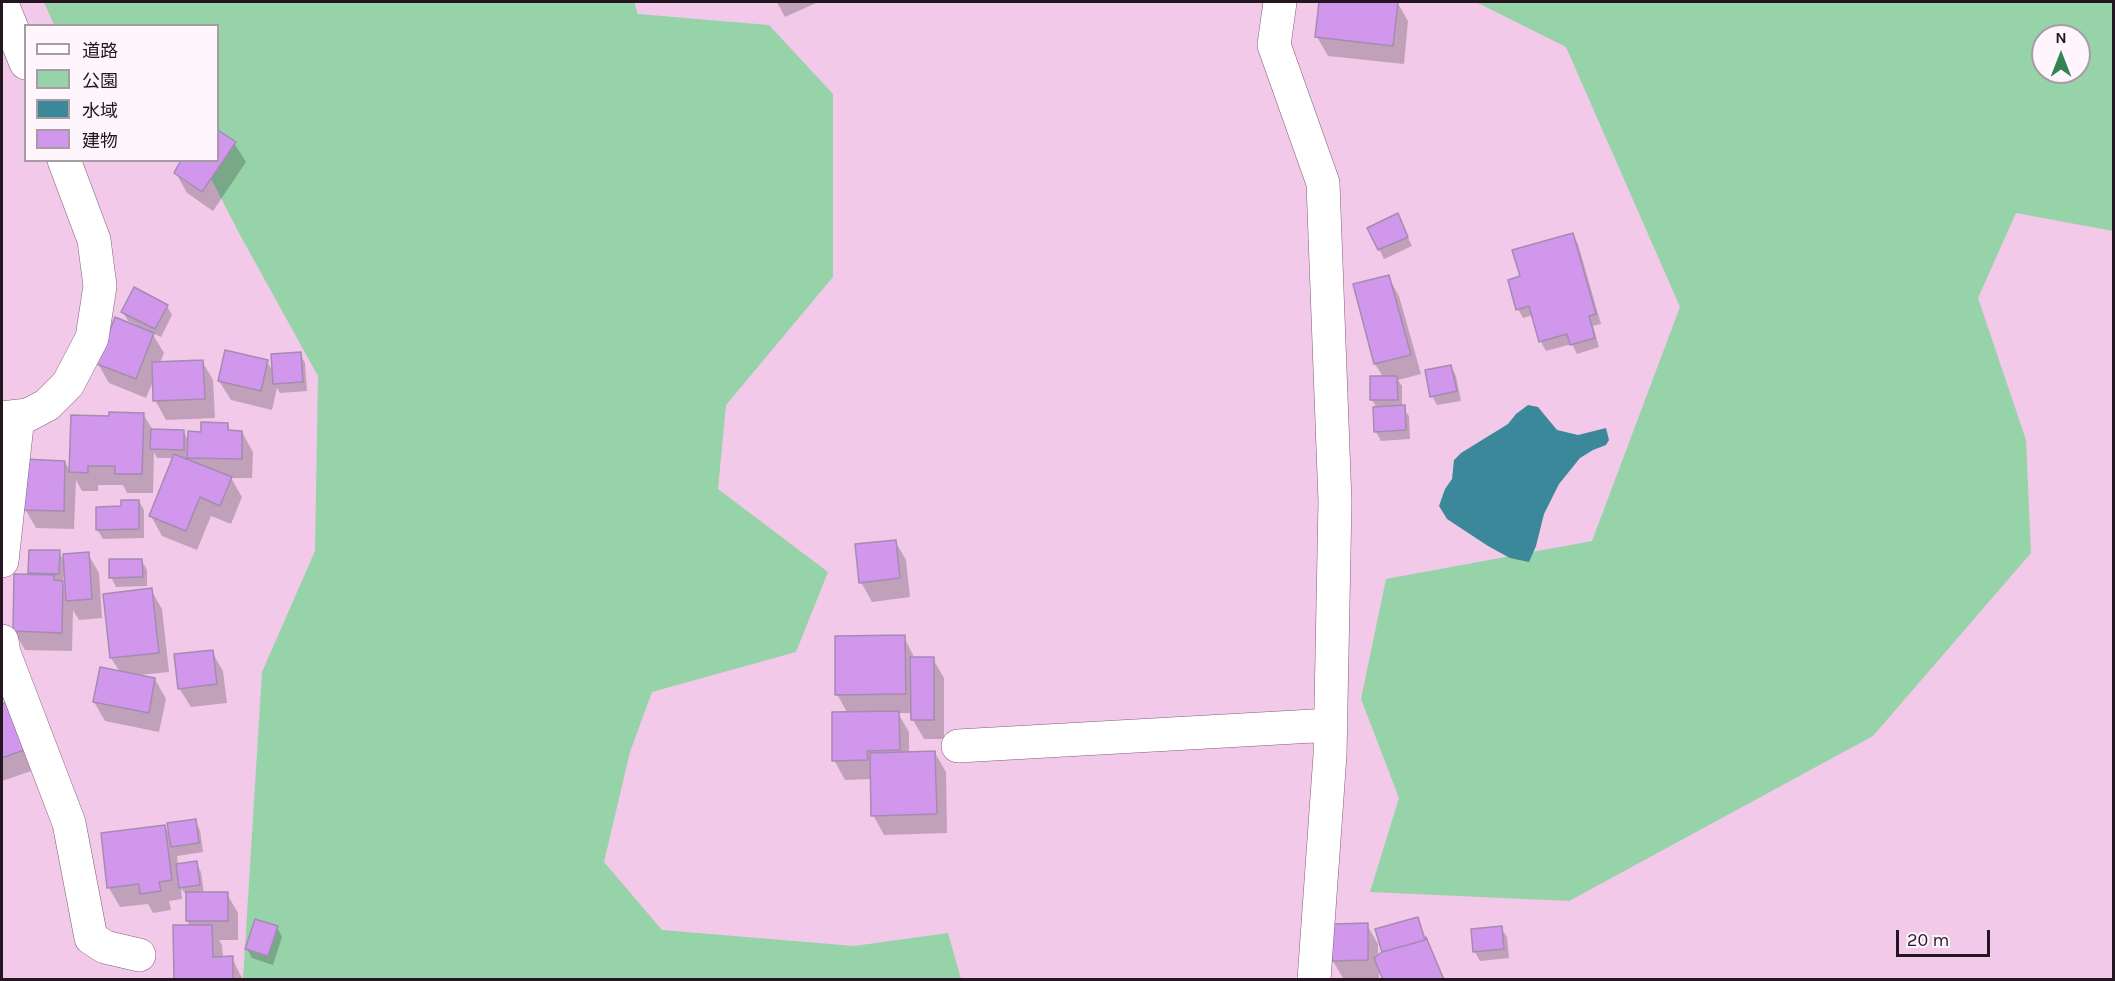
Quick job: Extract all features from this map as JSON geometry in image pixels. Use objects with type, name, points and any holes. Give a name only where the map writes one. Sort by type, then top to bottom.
[{"type":"street","points":[[1280,2],[1274,45],[1323,183],[1335,502],[1331,725],[1314,980]]},
{"type":"street","points":[[2,4],[24,58]]},
{"type":"street","points":[[2,561],[10,417],[28,415],[47,405],[68,384],[92,338],[100,286],[94,240],[64,162]]},
{"type":"street","points":[[2,641],[4,653],[69,823],[91,938],[105,947],[139,955]]},
{"type":"street","points":[[958,746],[1331,725]]},
{"type":"green space","points":[[44,2],[634,2],[638,14],[769,25],[833,94],[833,277],[726,405],[718,489],[828,572],[796,652],[652,692],[630,752],[604,862],[662,930],[854,946],[948,933],[961,979],[243,979],[262,672],[315,551],[318,376],[203,162],[219,162],[219,24],[54,24]]},
{"type":"green space","points":[[1476,2],[2113,2],[2113,231],[2016,213],[1978,298],[2026,440],[2031,553],[1873,736],[1569,901],[1370,892],[1399,798],[1361,699],[1386,579],[1592,541],[1680,307],[1566,47]]},
{"type":"water","points":[[1528,405],[1538,407],[1557,430],[1578,435],[1606,428],[1609,440],[1606,445],[1580,458],[1559,484],[1544,514],[1536,546],[1529,562],[1510,558],[1488,546],[1447,519],[1439,506],[1445,489],[1452,479],[1454,460],[1461,453],[1508,424]]},
{"type":"building","points":[[1319,2],[1398,2],[1393,46],[1315,37]]},
{"type":"building","points":[[219,131],[236,142],[202,192],[174,173],[180,162],[219,162]]},
{"type":"building","points":[[1398,213],[1408,237],[1378,250],[1367,228]]},
{"type":"building","points":[[1573,233],[1596,314],[1589,316],[1595,338],[1570,345],[1567,334],[1539,342],[1529,306],[1516,310],[1508,280],[1520,276],[1512,250]]},
{"type":"building","points":[[1389,275],[1411,355],[1374,364],[1353,284]]},
{"type":"building","points":[[134,287],[168,305],[155,329],[121,312]]},
{"type":"building","points":[[115,317],[154,333],[136,379],[97,364]]},
{"type":"building","points":[[225,350],[268,360],[261,391],[218,381]]},
{"type":"building","points":[[301,352],[303,382],[273,384],[271,354]]},
{"type":"building","points":[[203,360],[205,399],[153,401],[152,362]]},
{"type":"building","points":[[1451,365],[1457,391],[1430,397],[1425,370]]},
{"type":"building","points":[[1370,376],[1397,376],[1398,400],[1370,400]]},
{"type":"building","points":[[1405,405],[1406,430],[1374,432],[1373,407]]},
{"type":"building","points":[[109,412],[144,413],[142,474],[115,474],[115,466],[88,466],[88,473],[69,472],[71,415],[109,416]]},
{"type":"building","points":[[201,422],[228,423],[228,430],[242,431],[242,459],[187,458],[188,431],[201,432]]},
{"type":"building","points":[[151,429],[184,430],[184,450],[150,449]]},
{"type":"building","points":[[174,454],[232,477],[220,506],[200,497],[186,531],[149,516]]},
{"type":"building","points":[[25,459],[65,461],[64,511],[23,510]]},
{"type":"building","points":[[121,500],[139,500],[139,529],[96,530],[96,507],[121,506]]},
{"type":"building","points":[[896,540],[900,578],[859,583],[855,544]]},
{"type":"building","points":[[29,550],[60,550],[59,574],[28,573]]},
{"type":"building","points":[[89,552],[92,599],[66,601],[63,554]]},
{"type":"building","points":[[109,559],[142,559],[143,577],[109,578]]},
{"type":"building","points":[[14,574],[54,575],[54,580],[63,581],[62,633],[13,631]]},
{"type":"building","points":[[152,588],[159,653],[110,658],[103,594]]},
{"type":"building","points":[[905,635],[906,694],[835,695],[835,636]]},
{"type":"building","points":[[213,650],[217,684],[178,689],[174,654]]},
{"type":"building","points":[[910,657],[934,657],[934,720],[911,720]]},
{"type":"building","points":[[100,667],[155,678],[149,713],[93,702]]},
{"type":"building","points":[[10,701],[27,749],[2,758],[2,704]]},
{"type":"building","points":[[899,711],[900,750],[867,751],[868,760],[832,761],[832,712]]},
{"type":"building","points":[[935,751],[937,814],[871,816],[870,753]]},
{"type":"building","points":[[196,819],[199,843],[171,847],[167,823]]},
{"type":"building","points":[[165,825],[172,880],[159,882],[161,891],[140,894],[139,884],[107,888],[101,833]]},
{"type":"building","points":[[197,861],[200,885],[179,888],[176,864]]},
{"type":"building","points":[[186,892],[228,892],[228,921],[186,921]]},
{"type":"building","points":[[1418,917],[1425,940],[1382,952],[1375,929]]},
{"type":"building","points":[[255,919],[278,926],[268,956],[245,949]]},
{"type":"building","points":[[1368,923],[1368,960],[1332,961],[1332,924]]},
{"type":"building","points":[[173,925],[212,925],[213,957],[233,956],[233,980],[174,980]]},
{"type":"building","points":[[1502,926],[1504,949],[1473,952],[1471,929]]},
{"type":"building","points":[[1426,937],[1444,980],[1383,980],[1374,958],[1382,952],[1425,940]]}]
